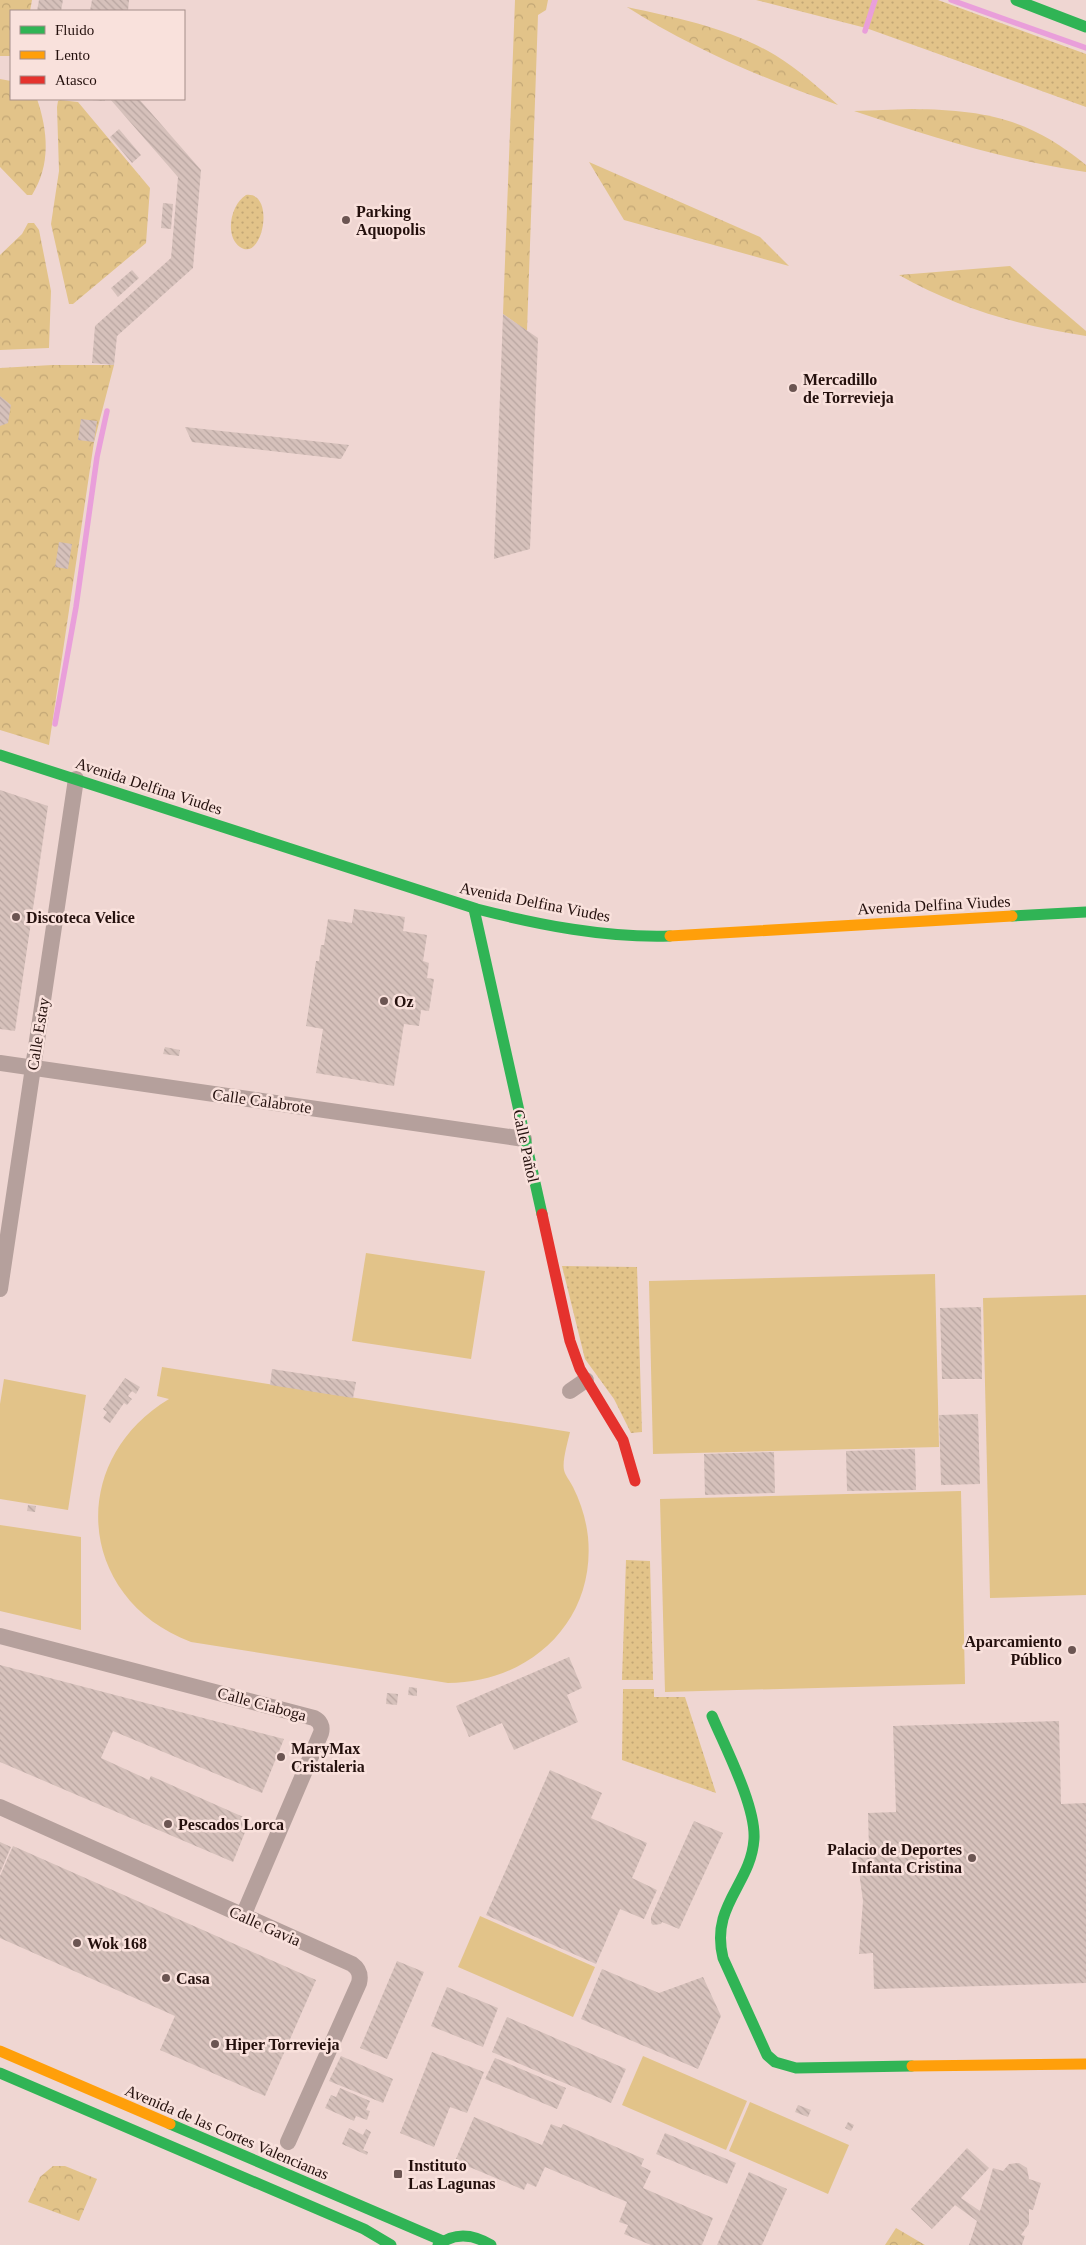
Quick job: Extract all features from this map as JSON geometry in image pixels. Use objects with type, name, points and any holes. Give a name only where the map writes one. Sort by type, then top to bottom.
[{"type":"main road","points":[[1016,0],[1086,27]]},
{"type":"main road","name":"Avenida Delfina Viudes","points":[[0,755],[474,909],[574,930],[628,936],[667,936],[1086,912]]},
{"type":"main road","name":"Calle Pañol","points":[[474,909],[570,1341],[586,1380],[616,1425],[628,1456],[634,1481]]},
{"type":"main road","points":[[712,1716],[755,1828],[752,1849],[724,1910],[718,1942],[723,1958],[767,2055],[775,2062],[796,2068],[1086,2064]]},
{"type":"main road","name":"Avenida de las Cortes Valencianas","points":[[0,2051],[440,2243]]},
{"type":"main road","points":[[0,2073],[364,2230],[391,2245]]},
{"type":"main road","points":[[440,2243],[456,2236],[469,2235],[482,2239],[492,2245]]},
{"type":"street","name":"Calle Estay","points":[[0,1289],[76,779]]},
{"type":"street","name":"Calle Calabrote","points":[[0,1062],[524,1138]]},
{"type":"street","points":[[570,1391],[586,1380]]},
{"type":"street","name":"Calle Ciaboga","points":[[0,1636],[314,1718],[319,1721],[322,1727],[321,1733],[243,1916]]},
{"type":"street","name":"Calle Gavia","points":[[0,1808],[352,1964],[358,1969],[359,1983],[288,2142]]},
{"type":"green space","points":[[0,0],[32,0],[30,10],[10,10],[10,56],[0,56]]},
{"type":"green space","points":[[515,0],[548,0],[546,10],[538,15],[527,331],[503,314]]},
{"type":"green space","points":[[756,0],[938,0],[1086,54],[1086,107],[866,28]]},
{"type":"green space","points":[[627,7],[703,25],[758,46],[792,66],[838,105],[783,85],[703,50]]},
{"type":"green space","points":[[0,79],[10,81],[10,100],[37,100],[44,123],[46,148],[42,172],[32,195],[27,195],[0,167]]},
{"type":"green space","points":[[60,100],[78,102],[150,188],[146,243],[73,304],[69,304],[51,224],[59,171],[57,107]]},
{"type":"green space","points":[[912,109],[984,115],[1025,127],[1065,149],[1086,165],[1086,172],[968,147],[854,111]]},
{"type":"green space","points":[[589,162],[760,237],[789,266],[624,220]]},
{"type":"green space","points":[[246,195],[255,197],[261,204],[263,214],[263,226],[260,237],[255,245],[248,249],[240,247],[235,242],[231,228],[231,220],[236,205]]},
{"type":"green space","points":[[28,223],[34,223],[39,230],[51,291],[49,348],[0,350],[0,255],[22,234]]},
{"type":"green space","points":[[1010,266],[1086,331],[1086,336],[1037,327],[990,314],[943,297],[899,275]]},
{"type":"green space","points":[[52,365],[114,365],[94,442],[49,745],[0,730],[0,368]]},
{"type":"green space","points":[[366,1253],[485,1271],[471,1359],[352,1341]]},
{"type":"green space","points":[[562,1266],[637,1267],[642,1432],[631,1433],[614,1399],[585,1359]]},
{"type":"green space","points":[[935,1274],[939,1447],[653,1454],[649,1281]]},
{"type":"green space","points":[[1086,1295],[1086,1595],[990,1598],[983,1298]]},
{"type":"green space","points":[[162,1367],[570,1432],[564,1456],[564,1470],[581,1505],[586,1524],[588,1568],[581,1596],[569,1621],[551,1642],[530,1659],[505,1672],[478,1680],[448,1683],[191,1642],[153,1622],[125,1595],[107,1563],[99,1528],[101,1492],[113,1457],[136,1425],[169,1399],[157,1396]]},
{"type":"green space","points":[[4,1379],[86,1395],[68,1510],[0,1499],[0,1404]]},
{"type":"green space","points":[[961,1491],[965,1684],[665,1692],[660,1499]]},
{"type":"green space","points":[[0,1525],[81,1537],[81,1630],[0,1611]]},
{"type":"green space","points":[[626,1560],[650,1561],[653,1680],[622,1680]]},
{"type":"green space","points":[[623,1689],[654,1689],[654,1697],[685,1697],[716,1793],[622,1760]]},
{"type":"green space","points":[[480,1916],[595,1967],[573,2017],[458,1967]]},
{"type":"green space","points":[[643,2056],[747,2101],[726,2150],[622,2105]]},
{"type":"green space","points":[[750,2102],[849,2145],[828,2194],[729,2151]]},
{"type":"green space","points":[[53,2166],[65,2166],[97,2179],[79,2221],[28,2202],[40,2177]]},
{"type":"green space","points":[[896,2228],[925,2245],[911,2245],[912,2243],[910,2245],[885,2245]]},
{"type":"building","points":[[39,0],[63,0],[61,10],[37,10]]},
{"type":"building","points":[[92,0],[129,0],[128,10],[90,10]]},
{"type":"building","points":[[111,100],[140,100],[201,170],[193,268],[117,336],[114,365],[92,363],[95,326],[171,258],[178,177]]},
{"type":"building","points":[[119,129],[141,155],[132,163],[110,137]]},
{"type":"building","points":[[163,203],[173,204],[171,229],[161,228]]},
{"type":"building","points":[[132,270],[139,278],[118,297],[111,288]]},
{"type":"building","points":[[503,314],[538,338],[530,549],[494,559]]},
{"type":"building","points":[[0,396],[11,405],[8,423],[0,426]]},
{"type":"building","points":[[81,419],[97,421],[94,442],[78,440]]},
{"type":"building","points":[[185,427],[349,445],[341,459],[192,442]]},
{"type":"building","points":[[59,542],[72,544],[68,569],[55,567]]},
{"type":"building","name":"Discoteca Velice","points":[[0,790],[48,806],[15,1031],[0,1029]]},
{"type":"building","points":[[354,909],[405,917],[403,931],[427,935],[423,961],[429,963],[427,978],[434,979],[429,1011],[421,1010],[419,1026],[404,1024],[394,1086],[316,1073],[323,1029],[306,1026],[316,961],[319,961],[321,945],[324,945],[328,919],[352,923]]},
{"type":"building","points":[[165,1047],[180,1050],[179,1056],[163,1054]]},
{"type":"building","points":[[981,1307],[982,1379],[942,1379],[940,1308]]},
{"type":"building","points":[[272,1369],[356,1382],[353,1398],[270,1385]]},
{"type":"building","points":[[125,1378],[140,1387],[136,1394],[132,1391],[128,1396],[132,1399],[127,1405],[124,1403],[110,1423],[103,1418],[107,1412],[103,1409]]},
{"type":"building","points":[[978,1414],[980,1484],[941,1485],[939,1415]]},
{"type":"building","points":[[915,1449],[916,1490],[847,1491],[846,1451]]},
{"type":"building","points":[[774,1452],[775,1493],[705,1495],[704,1454]]},
{"type":"building","points":[[28,1505],[36,1506],[35,1512],[27,1511]]},
{"type":"building","points":[[569,1657],[582,1688],[567,1695],[578,1722],[514,1750],[502,1723],[469,1737],[456,1706]]},
{"type":"building","points":[[0,1665],[284,1739],[262,1793],[113,1731],[101,1758],[149,1780],[151,1776],[250,1820],[233,1862],[0,1762]]},
{"type":"building","points":[[409,1687],[417,1688],[417,1696],[408,1695]]},
{"type":"building","points":[[387,1693],[398,1694],[397,1705],[386,1704]]},
{"type":"building","name":"Palacio de Deportes Infanta Cristina","points":[[1059,1721],[1061,1804],[1086,1803],[1086,1983],[874,1989],[873,1953],[859,1954],[863,1901],[856,1850],[869,1849],[868,1813],[896,1812],[893,1726]]},
{"type":"building","points":[[550,1770],[602,1793],[591,1818],[647,1843],[632,1878],[657,1890],[644,1919],[620,1909],[596,1964],[486,1915]]},
{"type":"building","points":[[694,1821],[723,1833],[679,1929],[662,1922],[661,1924],[653,1925],[651,1917]]},
{"type":"building","points":[[0,1842],[11,1847],[0,1873]]},
{"type":"building","points":[[13,1846],[316,1980],[265,2096],[160,2050],[175,2016],[0,1938],[0,1876]]},
{"type":"building","points":[[397,1961],[424,1972],[387,2059],[360,2048]]},
{"type":"building","points":[[602,1969],[659,1993],[703,1977],[721,2016],[698,2069],[581,2019]]},
{"type":"building","points":[[447,1987],[498,2008],[483,2047],[431,2026]]},
{"type":"building","points":[[507,2017],[626,2069],[611,2103],[492,2052]]},
{"type":"building","points":[[432,2052],[484,2072],[467,2113],[450,2107],[434,2147],[400,2133]]},
{"type":"building","points":[[341,2056],[393,2079],[383,2103],[329,2081]]},
{"type":"building","points":[[495,2058],[566,2088],[557,2109],[485,2079]]},
{"type":"building","points":[[340,2088],[370,2101],[366,2110],[370,2111],[367,2120],[356,2116],[354,2121],[325,2108],[331,2095],[336,2097]]},
{"type":"building","points":[[798,2105],[811,2110],[808,2117],[795,2112]]},
{"type":"building","points":[[474,2117],[542,2145],[551,2124],[561,2128],[563,2124],[644,2159],[641,2166],[651,2171],[643,2188],[713,2218],[702,2245],[651,2245],[624,2234],[628,2225],[619,2222],[627,2202],[545,2167],[536,2187],[527,2183],[524,2190],[455,2161]]},
{"type":"building","points":[[848,2122],[854,2125],[851,2131],[845,2128]]},
{"type":"building","points":[[349,2128],[363,2135],[366,2129],[371,2132],[363,2150],[368,2152],[367,2155],[342,2144]]},
{"type":"building","points":[[665,2133],[736,2163],[727,2184],[656,2154]]},
{"type":"building","points":[[967,2148],[989,2168],[961,2198],[980,2211],[993,2168],[1003,2171],[1009,2164],[1019,2163],[1027,2168],[1029,2179],[1041,2183],[1033,2210],[1029,2209],[1029,2224],[1021,2235],[1025,2236],[1022,2245],[969,2245],[977,2221],[955,2205],[932,2229],[911,2209]]},
{"type":"building","points":[[749,2172],[787,2189],[762,2245],[717,2245]]},
{"type":"waterway","points":[[865,31],[875,0]]},
{"type":"waterway","points":[[951,0],[1086,48]]},
{"type":"waterway","points":[[55,724],[76,607],[97,457],[107,411]]},
{"type":"traffic: fast","points":[[1016,0],[1086,27]]},
{"type":"traffic: fast","points":[[0,755],[477,909],[597,933],[670,936]]},
{"type":"traffic: fast","points":[[474,909],[542,1214]]},
{"type":"traffic: fast","points":[[1012,916],[1086,912]]},
{"type":"traffic: fast","points":[[712,1716],[745,1794],[750,1810],[754,1839],[746,1870],[726,1909],[720,1940],[723,1958],[767,2055],[775,2062],[796,2068],[912,2066]]},
{"type":"traffic: fast","points":[[0,2073],[364,2229],[391,2245]]},
{"type":"traffic: fast","points":[[170,2124],[443,2241]]},
{"type":"traffic: fast","points":[[438,2245],[457,2236],[471,2237],[491,2245]]},
{"type":"traffic: slow","points":[[670,936],[1012,916]]},
{"type":"traffic: slow","points":[[0,2051],[170,2124]]},
{"type":"traffic: slow","points":[[912,2066],[1086,2064]]},
{"type":"traffic: jam","points":[[542,1214],[570,1341],[580,1369],[623,1440],[635,1481]]},
{"type":"place","name":"Parking Aquopolis","points":[[346,220]]},
{"type":"place","name":"Mercadillo de Torrevieja","points":[[793,388]]},
{"type":"place","name":"Discoteca Velice","points":[[16,917]]},
{"type":"place","name":"Oz","points":[[384,1001]]},
{"type":"place","name":"Aparcamiento Público","points":[[1072,1650]]},
{"type":"place","name":"MaryMax Cristaleria","points":[[281,1757]]},
{"type":"place","name":"Pescados Lorca","points":[[168,1824]]},
{"type":"place","name":"Palacio de Deportes Infanta Cristina","points":[[972,1858]]},
{"type":"place","name":"Wok 168","points":[[77,1943]]},
{"type":"place","name":"Casa","points":[[166,1978]]},
{"type":"place","name":"Hiper Torrevieja","points":[[215,2044]]},
{"type":"place","name":"Instituto Las Lagunas","points":[[398,2174]]}]
